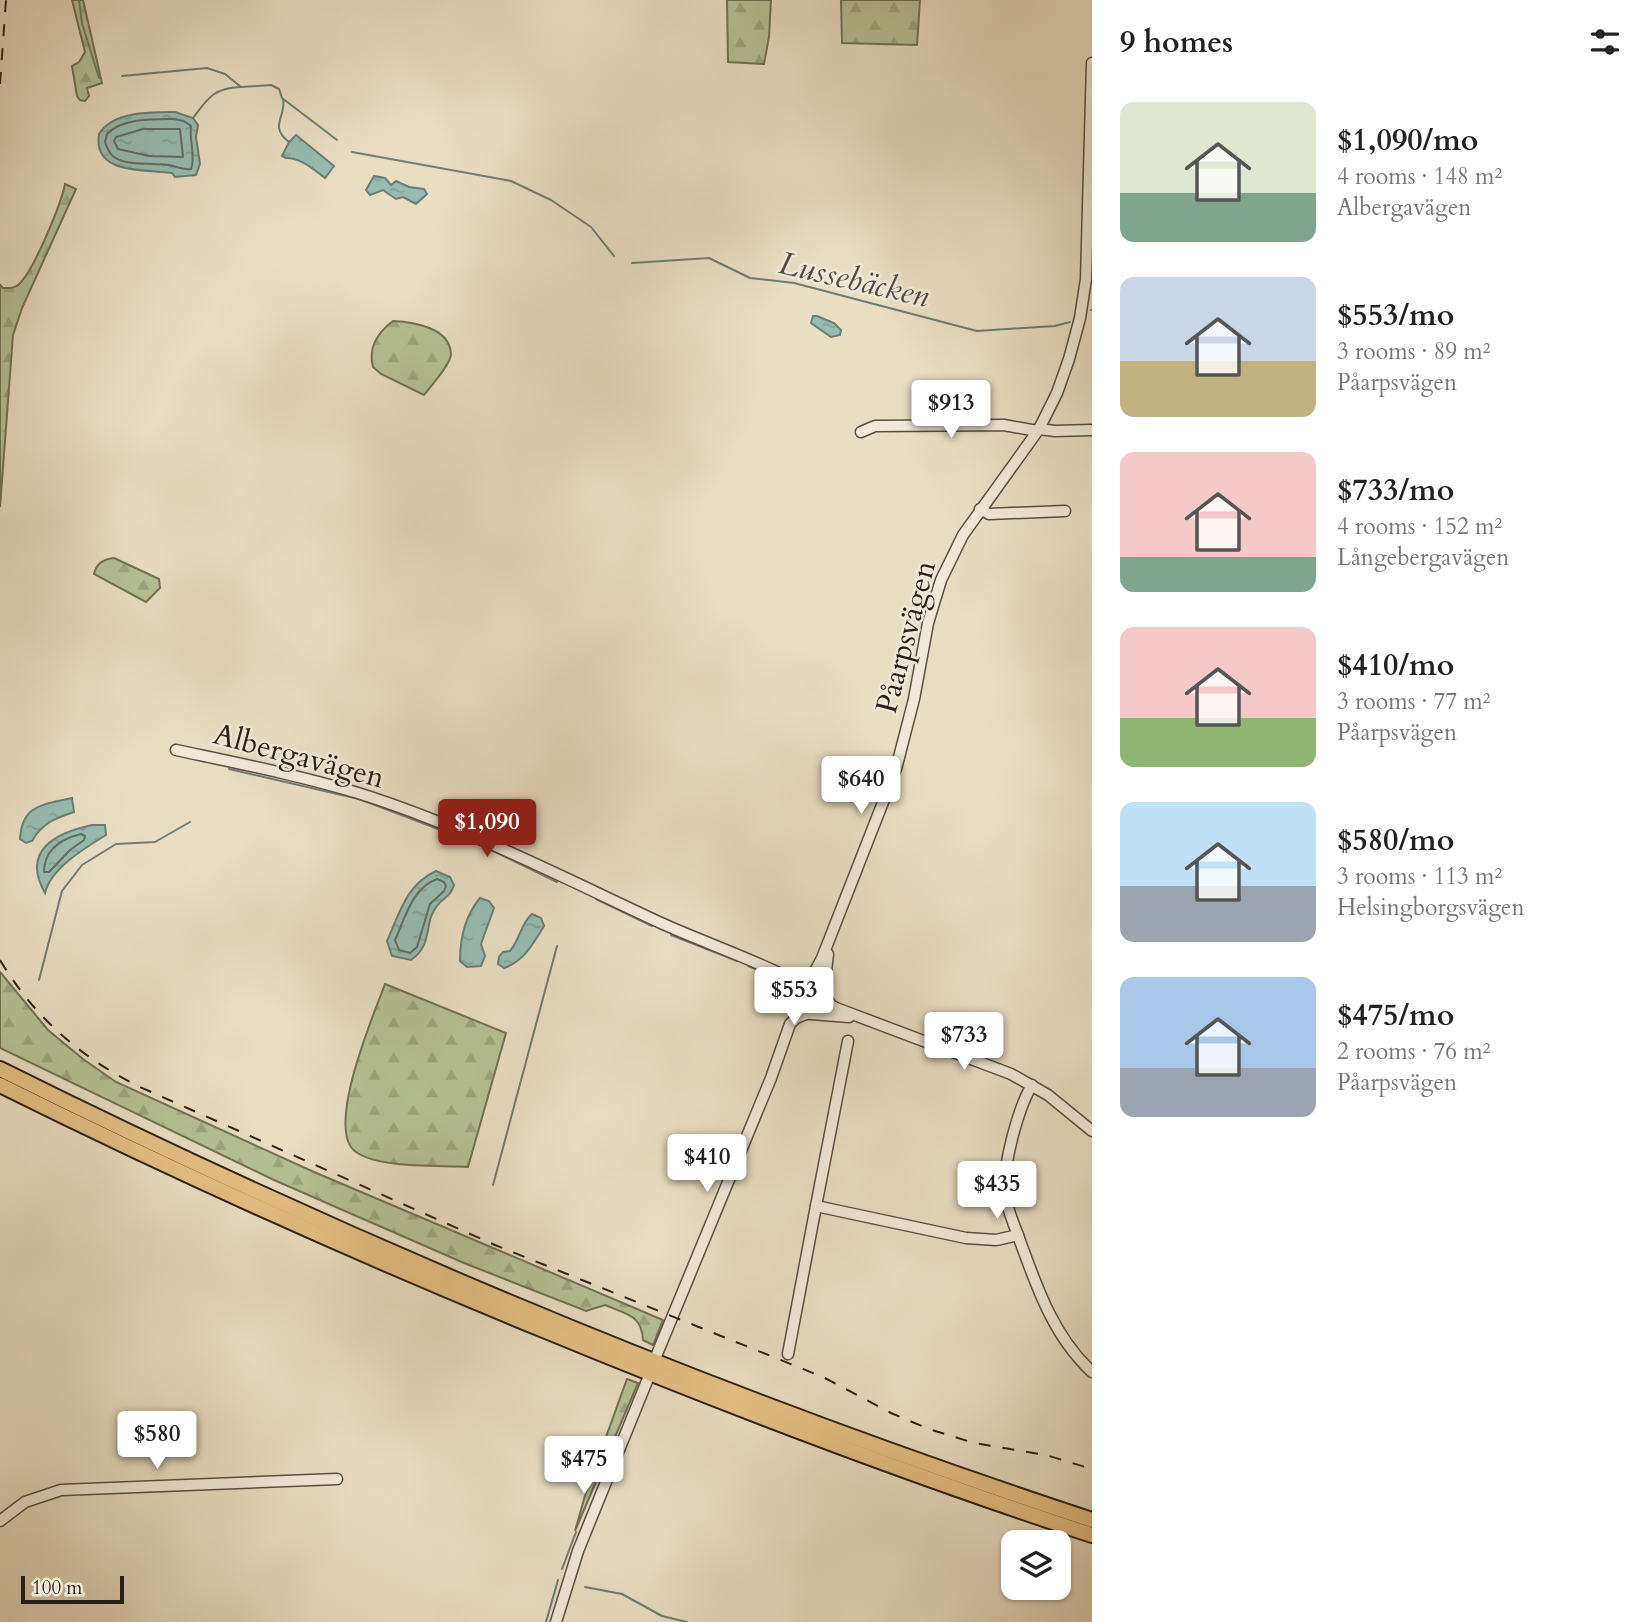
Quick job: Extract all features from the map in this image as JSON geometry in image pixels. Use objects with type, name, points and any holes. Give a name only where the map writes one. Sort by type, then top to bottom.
[{"type":"highway","points":[[0,1069],[232,1180],[553,1319],[832,1429],[1092,1520]]},
{"type":"highway","points":[[0,1085],[249,1203],[549,1332],[821,1440],[1092,1535]]},
{"type":"street","name":"Påarpsvägen","points":[[807,976],[818,967],[896,769],[941,580],[956,548],[980,509],[1038,430],[1061,383],[1085,293],[1092,63]]},
{"type":"street","points":[[861,432],[875,426],[1004,425],[1055,431],[1092,430]]},
{"type":"street","points":[[980,509],[989,514],[1065,511]]},
{"type":"street","name":"Albergavägen","points":[[176,750],[300,777],[359,793],[403,809],[484,841],[664,925],[793,980]]},
{"type":"street","name":"Påarpsvägen","points":[[824,993],[830,939]]},
{"type":"street","points":[[782,1043],[788,988],[793,980],[807,976],[817,980],[833,1007],[997,1068],[1032,1085],[1092,1130]]},
{"type":"street","points":[[657,1354],[771,1079],[782,1043],[792,1022],[799,1016],[819,1009],[824,993]]},
{"type":"street","points":[[787,998],[793,1010],[867,1020]]},
{"type":"street","points":[[788,1354],[848,1041]]},
{"type":"street","points":[[1032,1085],[1017,1119],[1004,1187],[1018,1235],[1053,1323],[1075,1356],[1092,1372]]},
{"type":"street","points":[[816,1206],[967,1238],[996,1240],[1018,1235]]},
{"type":"street","points":[[555,1622],[578,1551],[647,1381]]},
{"type":"street","points":[[0,1521],[25,1502],[61,1490],[337,1479]]},
{"type":"green space","points":[[72,0],[83,0],[102,83],[87,88],[89,96],[85,101],[77,96],[72,66],[79,62],[85,52]]},
{"type":"green space","points":[[727,0],[771,0],[764,64],[728,62]]},
{"type":"green space","points":[[841,0],[920,0],[917,45],[842,43]]},
{"type":"green space","points":[[65,184],[76,189],[22,308],[13,335],[0,507],[0,285],[3,288],[13,288],[24,278],[46,238]]},
{"type":"green space","points":[[393,321],[429,328],[437,332],[449,345],[451,354],[448,363],[424,395],[381,374],[373,367],[375,341]]},
{"type":"green space","points":[[114,558],[159,579],[160,588],[146,602],[94,574],[101,563]]},
{"type":"green space","points":[[0,972],[48,1030],[116,1082],[314,1172],[663,1320],[653,1345],[643,1340],[640,1325],[626,1313],[605,1305],[586,1311],[464,1263],[274,1180],[0,1048]]},
{"type":"green space","points":[[385,984],[506,1033],[468,1167],[380,1161],[356,1152],[348,1140],[345,1121],[354,1071]]},
{"type":"green space","points":[[627,1379],[638,1383],[575,1531],[586,1492]]},
{"type":"water","points":[[175,112],[193,118],[198,125],[196,137],[200,164],[196,175],[175,177],[172,173],[124,168],[104,157],[99,148],[99,134],[113,121],[133,114]]},
{"type":"water","points":[[296,135],[334,166],[325,178],[302,162],[282,156]]},
{"type":"water","points":[[374,176],[385,178],[391,185],[396,181],[409,187],[424,189],[427,194],[416,204],[403,197],[396,199],[383,190],[370,195],[366,190]]},
{"type":"water","points":[[813,316],[834,323],[841,330],[840,335],[831,337],[811,323]]},
{"type":"water","points":[[72,798],[74,812],[50,822],[32,841],[26,843],[20,839],[22,827],[30,812],[43,805]]},
{"type":"water","points":[[92,825],[105,825],[106,835],[61,867],[48,884],[45,893],[37,866],[46,846],[66,833]]},
{"type":"water","points":[[436,871],[450,877],[454,885],[430,919],[423,947],[411,960],[392,956],[387,941],[405,900],[418,884]]},
{"type":"water","points":[[480,898],[489,901],[494,908],[481,944],[485,956],[481,966],[467,967],[460,961],[462,936],[467,920]]},
{"type":"water","points":[[532,914],[541,918],[544,926],[522,957],[504,968],[498,964],[499,957],[503,952],[510,951]]},
{"type":"waterway","name":"Lussebäcken","points":[[79,0],[82,23],[99,78]]},
{"type":"waterway","name":"Lussebäcken","points":[[122,76],[207,68],[225,74],[241,87],[271,85],[279,89],[282,98],[337,140]]},
{"type":"waterway","name":"Lussebäcken","points":[[193,118],[212,95],[224,89],[240,87]]},
{"type":"waterway","points":[[283,99],[279,126],[289,142]]},
{"type":"waterway","name":"Lussebäcken","points":[[352,152],[511,181],[551,200],[591,227],[614,256]]},
{"type":"waterway","name":"Lussebäcken","points":[[632,263],[709,258],[750,278],[794,283],[977,331],[1055,326],[1070,322]]},
{"type":"waterway","points":[[229,769],[359,799],[483,846],[557,882]]},
{"type":"waterway","points":[[39,980],[62,891],[82,865],[116,844],[155,842],[190,822]]},
{"type":"waterway","points":[[596,899],[652,926]]},
{"type":"waterway","points":[[671,935],[737,961]]},
{"type":"waterway","points":[[493,1185],[557,946]]},
{"type":"waterway","points":[[748,966],[774,976]]},
{"type":"waterway","points":[[562,1569],[576,1532]]},
{"type":"waterway","points":[[546,1622],[558,1580]]},
{"type":"waterway","points":[[585,1587],[622,1594],[662,1616],[687,1622]]},
{"type":"railway","points":[[0,84],[6,0]]},
{"type":"railway","points":[[0,960],[28,1000],[61,1034],[98,1063],[140,1087],[495,1245],[823,1377],[891,1413],[929,1429],[974,1443],[1046,1455],[1092,1469]]}]
